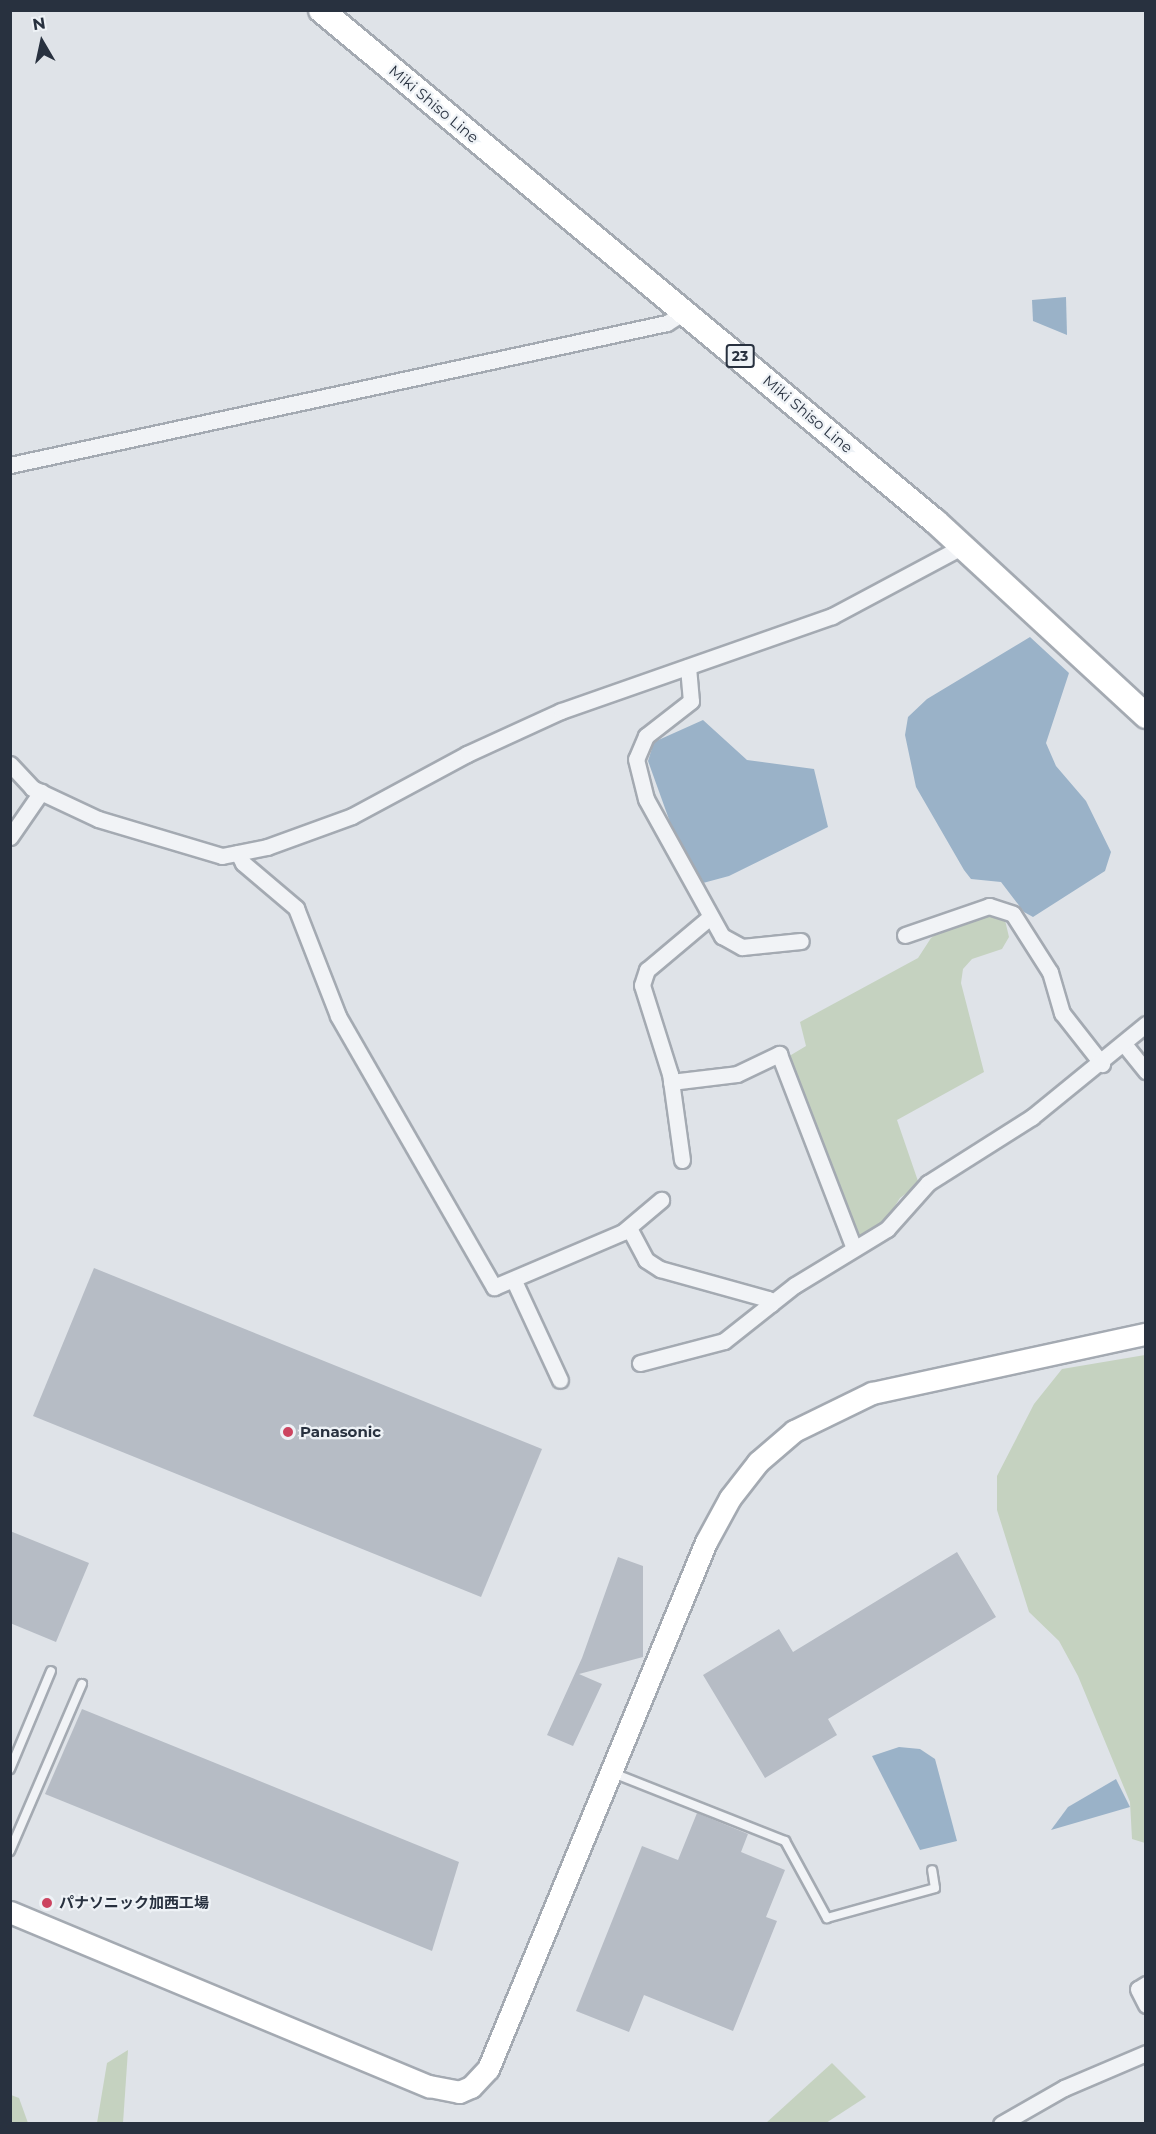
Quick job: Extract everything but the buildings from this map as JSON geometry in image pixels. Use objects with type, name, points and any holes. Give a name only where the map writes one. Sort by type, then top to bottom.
[{"type":"main road","name":"Miki Shiso Line","points":[[321,10],[687,310],[963,546],[1146,716]]},
{"type":"street","points":[[10,465],[668,323],[687,310]]},
{"type":"street","points":[[10,764],[41,792],[98,819],[180,846],[222,856],[238,853],[304,837],[561,711],[832,616],[963,546]]},
{"type":"street","points":[[688,667],[694,695],[691,701],[646,736],[636,759],[646,799],[710,917],[734,945],[801,941]]},
{"type":"street","points":[[10,837],[41,792]]},
{"type":"street","points":[[238,853],[243,863],[296,908],[338,1016],[488,1282],[494,1287],[514,1281],[629,1228],[661,1200]]},
{"type":"street","points":[[904,935],[989,906],[1013,914],[1050,972],[1062,1013],[1102,1064]]},
{"type":"street","points":[[682,1160],[671,1082],[647,1009],[643,977],[710,917]]},
{"type":"street","points":[[640,1363],[724,1341],[771,1304],[854,1248],[887,1229],[928,1184],[1032,1117],[1102,1064],[1146,1024]]},
{"type":"street","points":[[1124,1044],[1146,1071]]},
{"type":"street","points":[[671,1082],[737,1074],[779,1053],[854,1248]]},
{"type":"street","points":[[629,1228],[646,1260],[660,1269],[768,1299],[771,1304]]},
{"type":"street","points":[[514,1281],[560,1380]]},
{"type":"street","points":[[10,1912],[429,2086],[459,2092],[480,2081],[488,2069],[613,1773],[706,1542],[730,1498],[758,1462],[794,1431],[872,1393],[1146,1334]]},
{"type":"street","points":[[1146,1984],[1138,1989],[1146,2005]]},
{"type":"street","points":[[1000,2124],[1064,2088],[1146,2053]]},
{"type":"lane","points":[[10,1769],[51,1671]]},
{"type":"lane","points":[[10,1851],[82,1684]]},
{"type":"lane","points":[[613,1773],[785,1840],[827,1918],[935,1888],[932,1870]]},
{"type":"green space","points":[[989,915],[1004,916],[1009,937],[1002,949],[972,959],[963,969],[961,983],[984,1072],[897,1120],[919,1184],[900,1198],[886,1220],[856,1240],[786,1058],[806,1046],[800,1022],[918,958],[931,938],[948,926]]},
{"type":"green space","points":[[1146,1355],[1145,1843],[1132,1839],[1130,1802],[1078,1676],[1059,1641],[1029,1612],[997,1510],[997,1476],[1034,1404],[1062,1369]]},
{"type":"green space","points":[[128,2050],[123,2123],[97,2123],[107,2063]]},
{"type":"green space","points":[[832,2063],[866,2097],[826,2123],[766,2123]]},
{"type":"green space","points":[[11,2095],[19,2098],[28,2123],[11,2123]]},
{"type":"water","points":[[1066,297],[1067,335],[1033,321],[1032,300]]},
{"type":"water","points":[[1030,637],[1069,673],[1046,743],[1056,766],[1086,801],[1111,852],[1105,871],[1033,917],[1024,912],[1001,882],[971,879],[964,870],[916,787],[905,735],[908,717],[927,699]]},
{"type":"water","points":[[703,720],[747,760],[814,769],[828,827],[729,876],[703,883],[675,836],[648,761],[654,742]]},
{"type":"water","points":[[899,1747],[920,1749],[935,1759],[957,1841],[920,1850],[872,1756]]},
{"type":"water","points":[[1116,1779],[1130,1807],[1051,1830],[1068,1807]]},
{"type":"place","name":"Panasonic","points":[[288,1432]]},
{"type":"place","name":"パナソニック加西工場","points":[[47,1903]]}]
